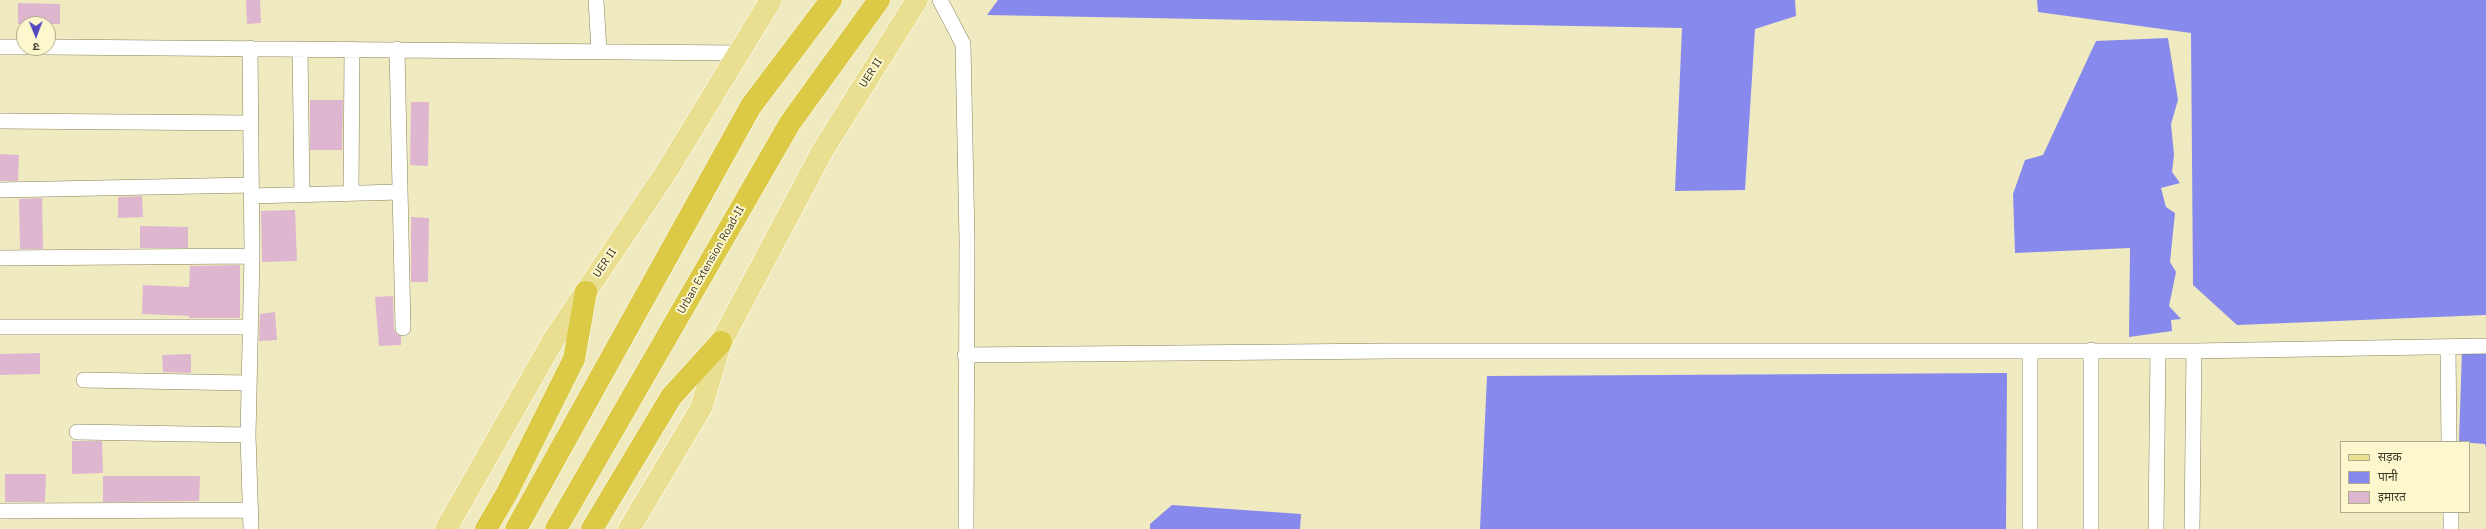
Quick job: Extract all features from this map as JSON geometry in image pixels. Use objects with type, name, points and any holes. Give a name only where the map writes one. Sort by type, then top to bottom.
[{"type":"highway","points":[[516,529],[549,473],[751,106],[830,0]]},
{"type":"highway","name":"Urban Extension Road-II","points":[[556,529],[790,123],[880,0]]},
{"type":"highway","points":[[486,529],[507,493],[574,360],[586,292]]},
{"type":"highway","points":[[592,529],[671,397],[722,342]]},
{"type":"main road","name":"UER II","points":[[446,529],[554,339],[665,174],[771,0]]},
{"type":"main road","name":"UER II","points":[[629,529],[701,408],[722,342],[823,150],[917,0]]},
{"type":"street","points":[[596,0],[599,51]]},
{"type":"street","points":[[940,0],[963,44],[967,240],[965,355],[966,529]]},
{"type":"street","points":[[0,47],[16,47]]},
{"type":"street","points":[[56,47],[739,53]]},
{"type":"street","points":[[250,48],[252,256],[249,327],[248,435],[251,529]]},
{"type":"street","points":[[300,49],[302,194]]},
{"type":"street","points":[[351,193],[352,49]]},
{"type":"street","points":[[397,49],[403,328]]},
{"type":"street","points":[[0,121],[250,123]]},
{"type":"street","points":[[0,190],[251,191],[302,194],[400,192]]},
{"type":"street","points":[[0,258],[252,256]]},
{"type":"street","points":[[0,328],[249,327]]},
{"type":"street","points":[[965,355],[1391,351],[2194,351],[2486,346]]},
{"type":"street","points":[[2448,347],[2450,441]]},
{"type":"street","points":[[2090,529],[2091,350]]},
{"type":"street","points":[[2030,351],[2030,529]]},
{"type":"street","points":[[2156,529],[2158,351]]},
{"type":"street","points":[[2192,529],[2194,351]]},
{"type":"street","points":[[84,380],[248,383]]},
{"type":"street","points":[[76,432],[248,435]]},
{"type":"street","points":[[0,511],[251,510]]},
{"type":"street","points":[[2451,513],[2451,529]]},
{"type":"water","points":[[998,0],[1795,0],[1796,16],[1755,29],[1745,190],[1675,191],[1682,28],[987,15]]},
{"type":"water","points":[[2037,0],[2486,0],[2486,315],[2237,325],[2193,285],[2191,33],[2038,12]]},
{"type":"water","points":[[2168,38],[2178,100],[2171,124],[2174,155],[2172,172],[2180,183],[2161,188],[2166,207],[2175,213],[2170,262],[2176,272],[2169,306],[2181,319],[2171,320],[2172,331],[2129,337],[2130,248],[2015,253],[2013,194],[2025,160],[2043,155],[2096,41]]},
{"type":"water","points":[[2462,350],[2486,350],[2486,448],[2485,444],[2470,443],[2470,441],[2459,441]]},
{"type":"water","points":[[2007,373],[2006,529],[1480,529],[1487,376]]},
{"type":"water","points":[[1172,505],[1301,514],[1300,529],[1150,529],[1150,524]]},
{"type":"building","points":[[246,0],[260,0],[261,23],[247,24]]},
{"type":"building","points":[[18,3],[60,4],[60,24],[56,24],[56,16],[18,16]]},
{"type":"building","points":[[310,100],[343,100],[342,150],[310,150]]},
{"type":"building","points":[[411,102],[429,102],[428,166],[410,165]]},
{"type":"building","points":[[0,154],[19,155],[18,181],[0,181]]},
{"type":"building","points":[[142,196],[143,217],[118,218],[118,197]]},
{"type":"building","points":[[42,198],[43,249],[20,249],[19,199]]},
{"type":"building","points":[[295,210],[297,261],[262,262],[261,211]]},
{"type":"building","points":[[411,217],[429,218],[428,282],[411,282]]},
{"type":"building","points":[[140,226],[188,227],[188,248],[140,248]]},
{"type":"building","points":[[240,265],[240,318],[189,318],[189,316],[142,314],[143,285],[189,287],[190,266]]},
{"type":"building","points":[[393,296],[394,329],[396,333],[401,336],[401,345],[379,346],[375,297]]},
{"type":"building","points":[[275,312],[277,340],[259,341],[260,314]]},
{"type":"building","points":[[40,353],[40,374],[0,375],[0,354]]},
{"type":"building","points":[[191,354],[191,373],[163,372],[162,355]]},
{"type":"building","points":[[72,441],[102,441],[103,473],[72,474]]},
{"type":"building","points":[[5,474],[46,474],[45,502],[5,502]]},
{"type":"building","points":[[103,476],[200,476],[199,501],[103,502]]}]
